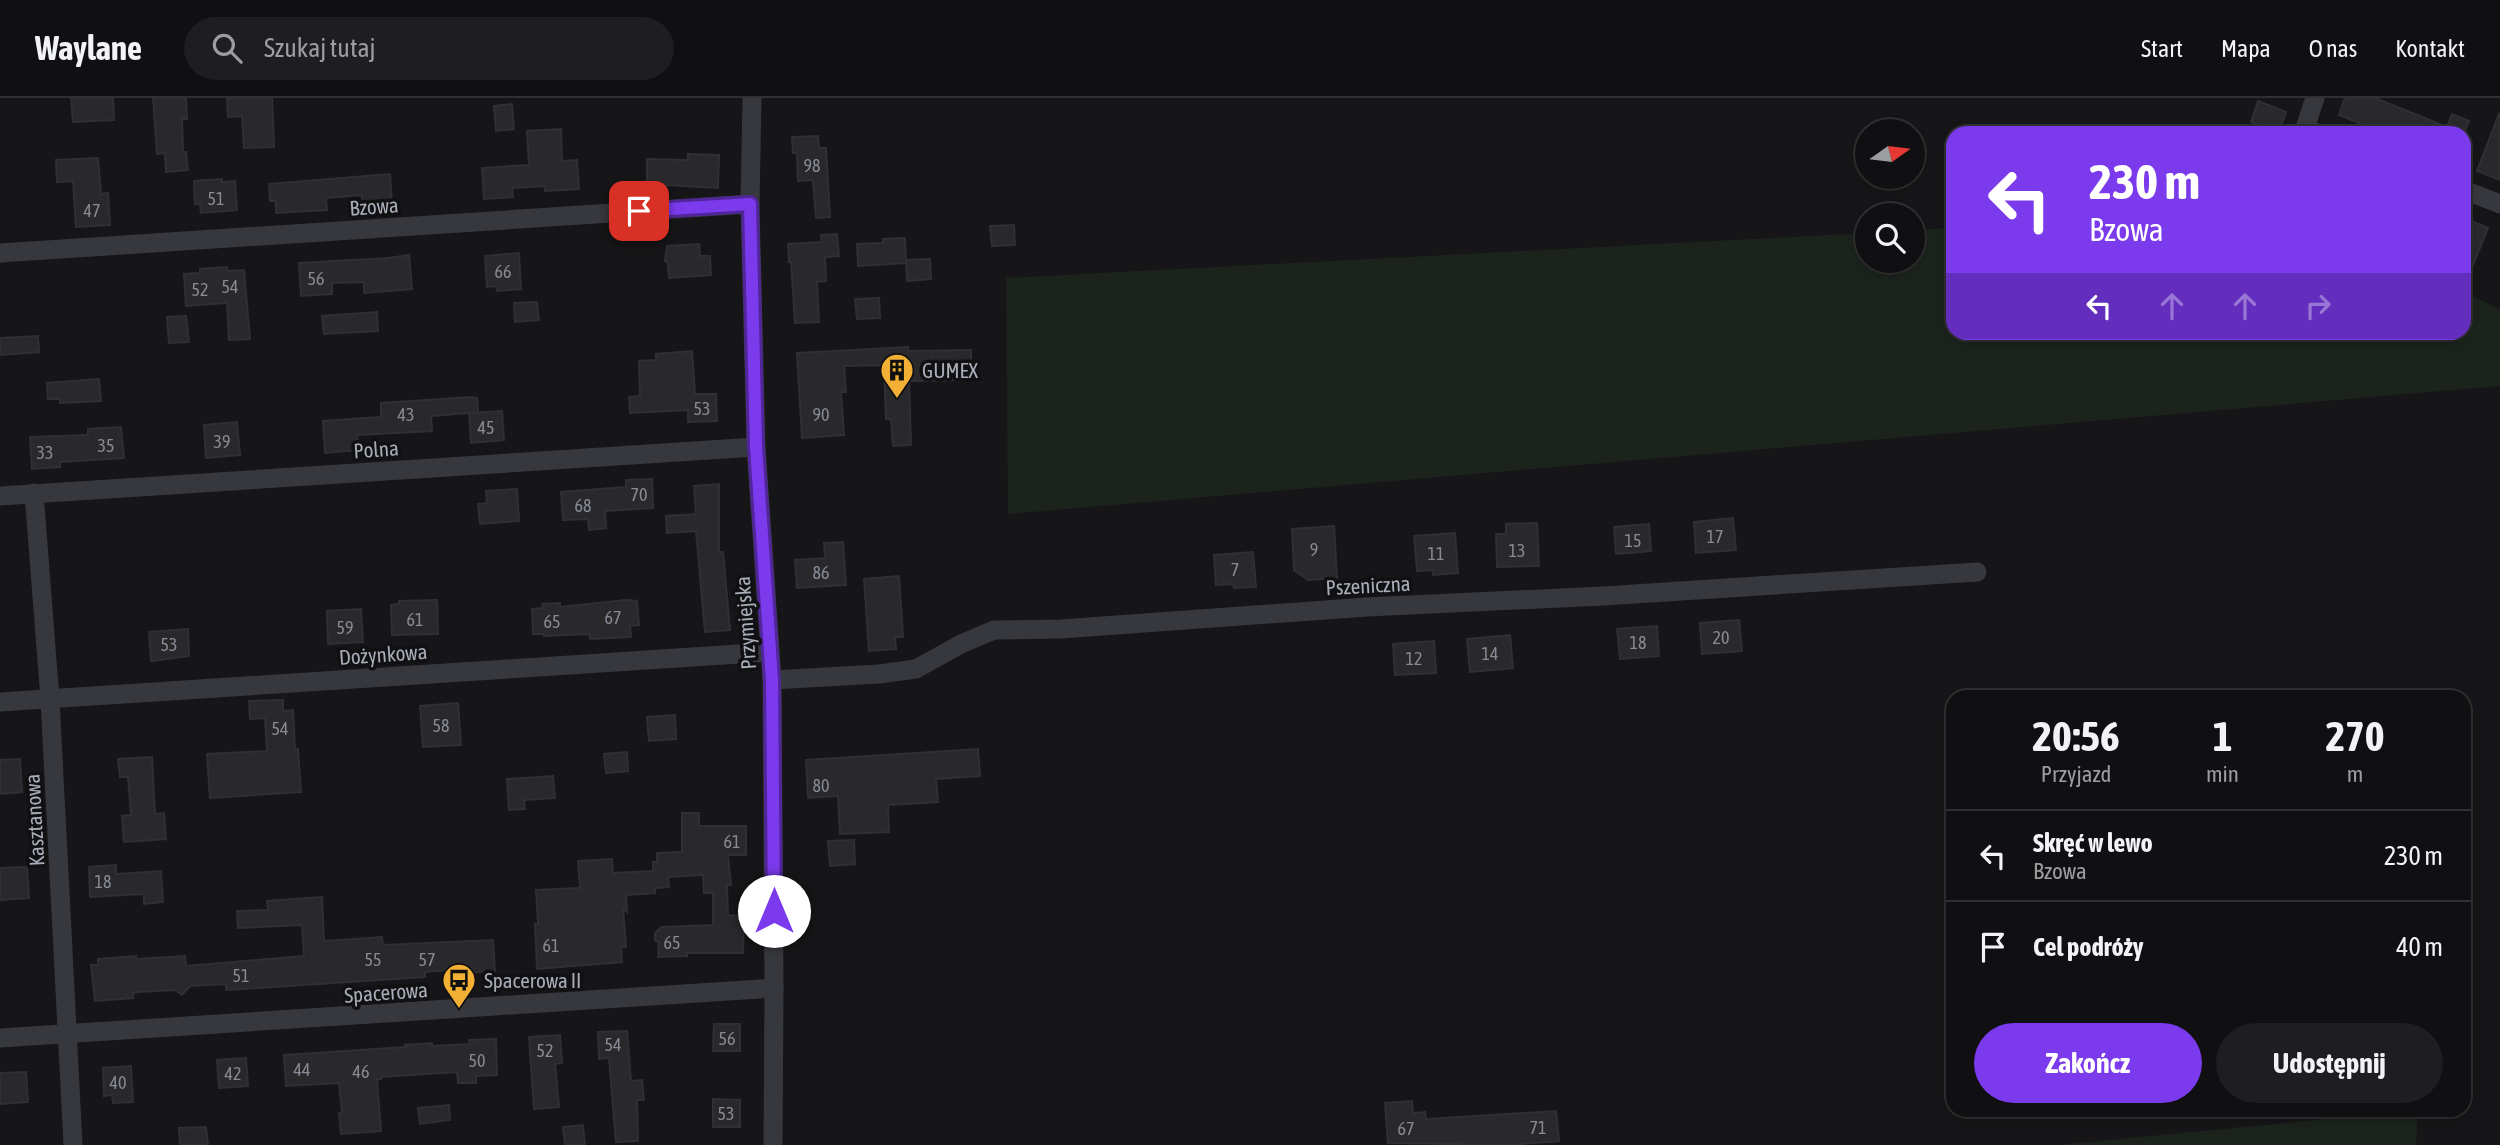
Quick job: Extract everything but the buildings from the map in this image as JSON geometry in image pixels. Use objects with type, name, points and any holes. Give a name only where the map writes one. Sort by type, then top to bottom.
[{"type":"street","name":"Przymiejska","points":[[752,98],[750,204],[756,447],[772,680],[773,1145]]},
{"type":"street","points":[[2310,126],[2315,98]]},
{"type":"street","points":[[2471,193],[2500,204]]},
{"type":"street","name":"Bzowa","points":[[0,253],[750,204]]},
{"type":"street","name":"Polna","points":[[0,496],[756,447]]},
{"type":"street","name":"Kasztanowa","points":[[34,493],[50,699],[73,1145]]},
{"type":"street","name":"Pszeniczna","points":[[772,680],[916,669],[961,644],[994,630],[1061,629],[1367,607],[1604,596],[1977,572]]},
{"type":"street","name":"Dożynkowa","points":[[0,702],[770,652]]},
{"type":"street","name":"Spacerowa","points":[[0,1038],[774,988]]},
{"type":"shaded area","points":[[1946,228],[1946,340],[2471,340],[2471,295],[2500,309],[2500,386],[1008,514],[1006,278],[1855,234],[1855,273],[1925,273],[1925,229]]},
{"type":"shaded area","points":[[2346,1117],[2418,1117],[2416,1145],[2059,1145]]},
{"type":"place","name":"GUMEX","points":[[897,400]]},
{"type":"place","name":"Spacerowa II","points":[[459,1010]]},
{"type":"route","points":[[639,211],[750,204],[756,447],[772,680],[774,911]]}]
